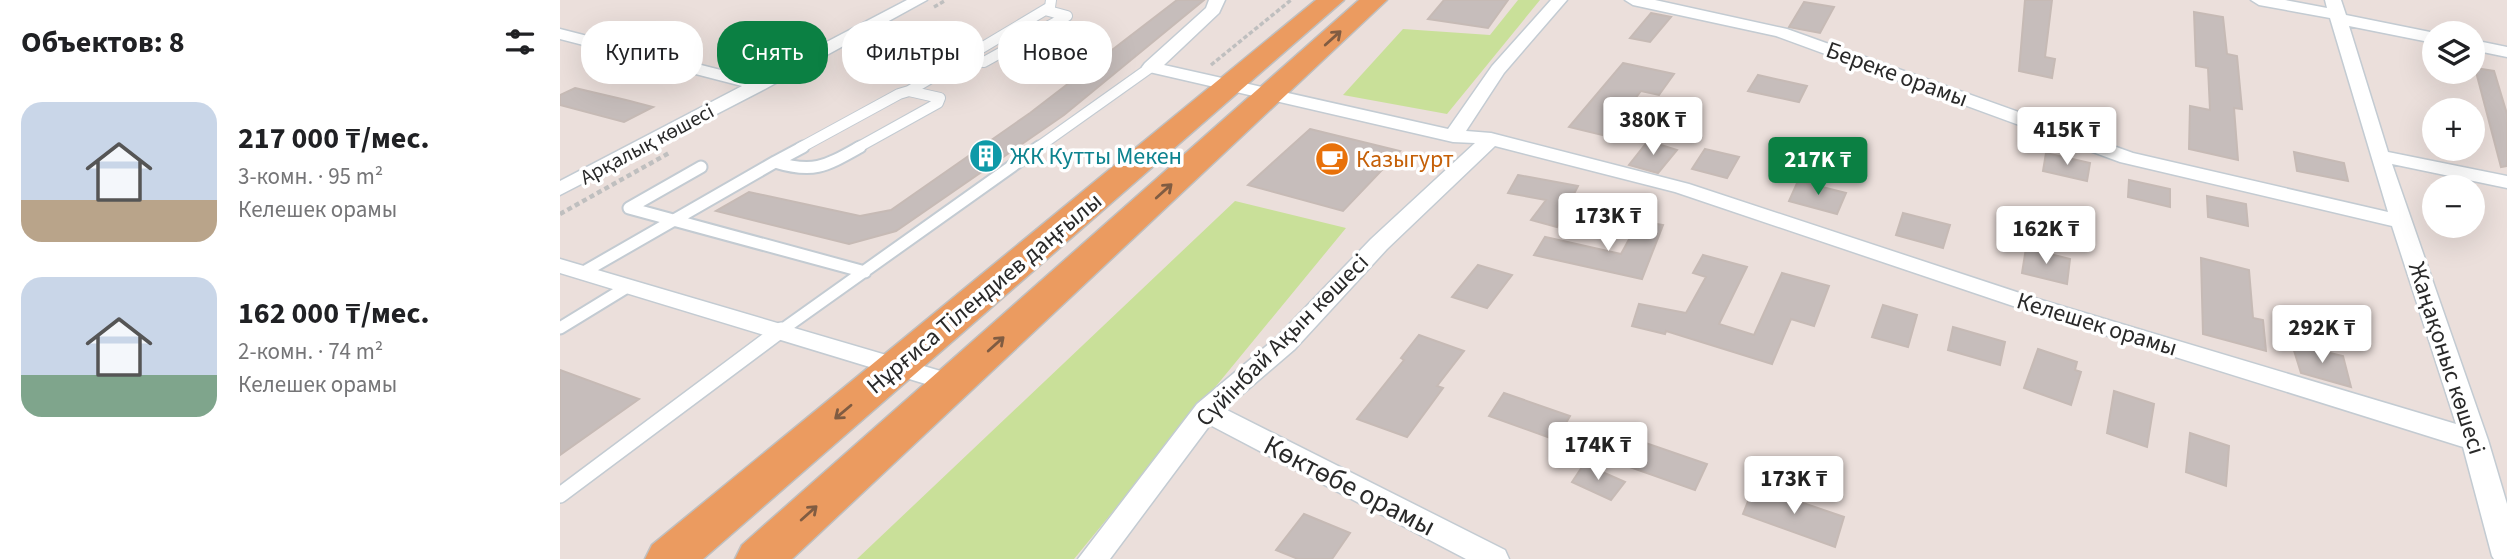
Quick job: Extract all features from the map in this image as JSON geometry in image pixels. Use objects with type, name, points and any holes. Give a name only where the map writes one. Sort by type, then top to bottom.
[{"type":"main road","name":"Нұрғиса Тілендиев даңғылы","points":[[669,559],[895,367],[1215,80],[1331,0]]},
{"type":"main road","name":"Нұрғиса Тілендиев даңғылы","points":[[759,559],[1374,0]]},
{"type":"street","name":"Арқалық көшесі","points":[[560,189],[919,0]]},
{"type":"street","points":[[1151,67],[1213,10],[1217,0]]},
{"type":"street","points":[[1453,136],[1498,69],[1559,0]]},
{"type":"street","name":"Береке орамы","points":[[1633,0],[1781,32],[2127,158],[2402,222]]},
{"type":"street","points":[[2259,0],[2336,11],[2422,35]]},
{"type":"street","name":"Жаңақоныс көшесі","points":[[2336,11],[2379,156],[2475,440],[2507,556]]},
{"type":"street","points":[[560,34],[759,85]]},
{"type":"street","points":[[2485,47],[2507,52]]},
{"type":"street","name":"Келешек орамы","points":[[1151,67],[1273,92],[1453,136],[1490,139],[1682,188],[2029,304],[2475,440]]},
{"type":"street","name":"Сүйінбай Ақын көшесі","points":[[1093,559],[1206,411],[1286,343],[1379,244],[1490,139]]},
{"type":"street","points":[[2379,156],[2507,182]]},
{"type":"street","points":[[571,270],[952,383]]},
{"type":"street","name":"Көктөбе орамы","points":[[1206,411],[1494,559]]},
{"type":"lane","points":[[984,46],[1053,5],[1051,0]]},
{"type":"lane","points":[[984,62],[1067,16],[1045,10]]},
{"type":"lane","points":[[560,495],[777,333],[1151,67]]},
{"type":"lane","points":[[571,270],[672,219],[921,84]]},
{"type":"lane","points":[[774,162],[801,170],[824,167],[938,103],[940,98],[909,91]]},
{"type":"lane","points":[[701,167],[629,208],[865,272]]},
{"type":"lane","points":[[560,328],[627,287]]},
{"type":"path","points":[[1215,80],[1291,0]]},
{"type":"green space","points":[[1518,0],[1540,0],[1447,114],[1343,95],[1403,29],[1490,35]]},
{"type":"green space","points":[[1235,201],[1346,228],[1074,559],[857,559]]},
{"type":"building","name":"ЖК Кутты Мекен","points":[[1177,0],[1204,0],[1112,76],[1112,50]]},
{"type":"building","points":[[1444,0],[1508,0],[1488,28],[1428,19]]},
{"type":"building","points":[[2025,0],[2052,0],[2045,57],[2055,59],[2052,78],[2019,71]]},
{"type":"building","points":[[1804,2],[1834,7],[1820,33],[1789,27]]},
{"type":"building","points":[[2194,12],[2223,17],[2227,54],[2237,56],[2242,109],[2234,108],[2238,160],[2189,149],[2190,106],[2210,110],[2208,68],[2196,66]]},
{"type":"building","points":[[1651,13],[1671,17],[1650,42],[1630,38]]},
{"type":"building","points":[[1623,63],[1674,74],[1659,95],[1641,91],[1606,136],[1569,127]]},
{"type":"building","points":[[2485,70],[2494,71],[2507,114],[2507,166],[2501,167],[2479,84],[2485,84]]},
{"type":"building","points":[[1758,75],[1807,86],[1799,102],[1748,91]]},
{"type":"building","name":"ЖК Кутты Мекен","points":[[1068,84],[1102,84],[1064,115],[896,231],[849,244],[716,211],[749,192],[860,216],[891,210]]},
{"type":"building","points":[[575,88],[653,107],[624,122],[560,105],[560,95]]},
{"type":"building","points":[[1310,129],[1400,151],[1343,211],[1248,185]]},
{"type":"building","points":[[1648,141],[1677,150],[1658,173],[1629,165]]},
{"type":"building","points":[[1705,149],[1739,157],[1727,178],[1692,169]]},
{"type":"building","points":[[2294,152],[2344,163],[2348,181],[2297,171]]},
{"type":"building","points":[[2046,153],[2090,163],[2087,181],[2043,171]]},
{"type":"building","points":[[1518,175],[1578,186],[1557,227],[1531,220],[1546,200],[1508,193]]},
{"type":"building","points":[[2129,180],[2170,189],[2170,207],[2128,197]]},
{"type":"building","points":[[1798,181],[1846,193],[1837,214],[1789,201]]},
{"type":"building","points":[[2207,196],[2246,204],[2248,226],[2208,217]]},
{"type":"building","points":[[1903,213],[1950,225],[1943,248],[1896,235]]},
{"type":"building","points":[[1639,221],[1663,225],[1642,279],[1534,255],[1545,237],[1621,254]]},
{"type":"building","points":[[2026,248],[2070,259],[2067,284],[2022,273]]},
{"type":"building","points":[[1703,255],[1747,267],[1719,324],[1754,335],[1782,273],[1829,286],[1814,326],[1791,319],[1772,364],[1666,331],[1665,334],[1632,326],[1639,304],[1686,313],[1706,277],[1693,273]]},
{"type":"building","points":[[2201,258],[2249,270],[2253,318],[2263,320],[2266,351],[2203,334]]},
{"type":"building","points":[[1478,265],[1512,275],[1487,308],[1452,297]]},
{"type":"building","points":[[1883,305],[1917,315],[1908,347],[1872,337]]},
{"type":"building","points":[[1953,327],[2005,342],[2000,365],[1948,350]]},
{"type":"building","points":[[1419,335],[1464,351],[1437,386],[1443,388],[1407,437],[1357,419],[1404,360],[1401,358]]},
{"type":"building","points":[[2292,344],[2343,356],[2351,387],[2301,373]]},
{"type":"building","points":[[2038,349],[2077,362],[2075,370],[2081,372],[2071,405],[2024,388]]},
{"type":"building","points":[[560,370],[639,399],[560,455]]},
{"type":"building","points":[[2114,391],[2154,404],[2147,447],[2107,433]]},
{"type":"building","points":[[1504,393],[1570,416],[1556,440],[1489,416]]},
{"type":"building","points":[[2190,433],[2229,446],[2226,486],[2186,472]]},
{"type":"building","points":[[1634,439],[1707,464],[1695,490],[1621,464]]},
{"type":"building","points":[[1584,464],[1625,482],[1611,500],[1572,482]]},
{"type":"building","points":[[1754,486],[1844,517],[1835,547],[1743,514]]},
{"type":"building","points":[[1304,514],[1350,533],[1332,559],[1298,559],[1276,550]]},
{"type":"place","name":"ЖК Кутты Мекен","points":[[986,156]]},
{"type":"place","name":"Казыгурт","points":[[1332,159]]}]
